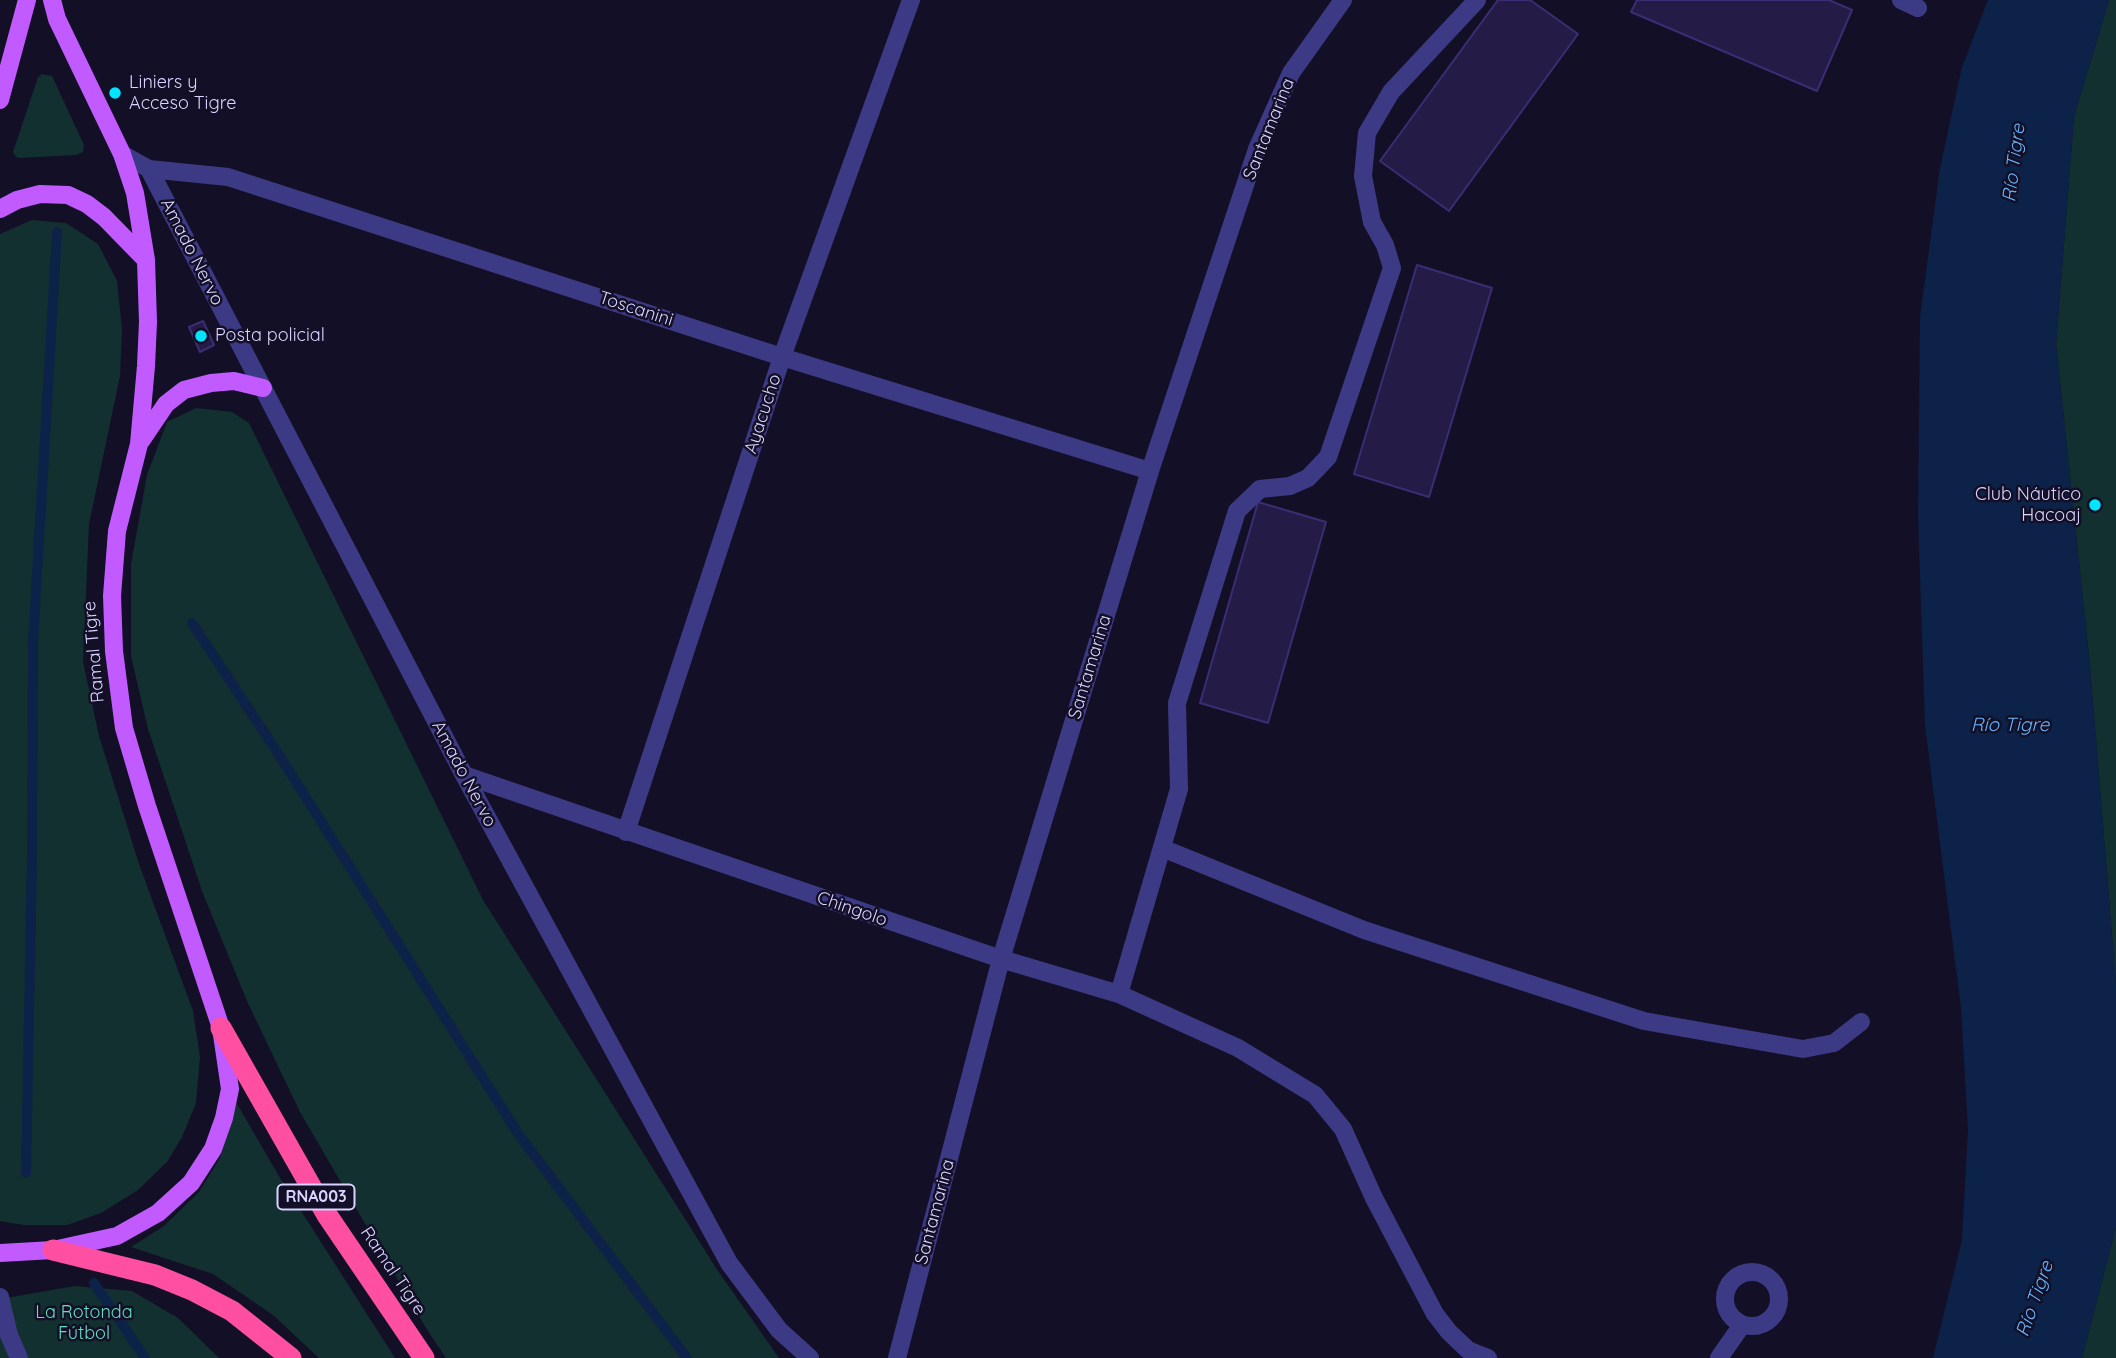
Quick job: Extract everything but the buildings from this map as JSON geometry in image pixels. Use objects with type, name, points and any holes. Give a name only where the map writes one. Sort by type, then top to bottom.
[{"type":"highway","name":"Ramal Tigre","points":[[221,1028],[327,1215],[424,1358]]},
{"type":"highway","name":"Ramal Tigre","points":[[53,1250],[155,1275],[192,1290],[232,1311],[291,1358]]},
{"type":"main road","points":[[0,100],[27,0]]},
{"type":"main road","name":"RNA003","points":[[52,0],[57,19],[122,155],[135,192],[146,260]]},
{"type":"main road","points":[[0,209],[17,200],[40,194],[68,195],[87,204],[104,217],[146,260]]},
{"type":"main road","name":"Ramal Tigre","points":[[0,1253],[53,1250],[117,1236],[158,1213],[191,1183],[213,1149],[224,1118],[230,1089],[221,1028],[147,806],[124,728],[115,664],[112,596],[117,531],[139,444],[149,322],[146,260]]},
{"type":"main road","points":[[139,444],[166,404],[184,390],[211,383],[234,381],[263,388]]},
{"type":"street","name":"Ayacucho","points":[[626,832],[782,356],[911,0]]},
{"type":"street","name":"Santamarina","points":[[897,1358],[1001,959],[1150,471],[1257,149],[1291,73],[1343,0]]},
{"type":"street","points":[[1119,994],[1179,789],[1177,703],[1237,511],[1260,489],[1290,486],[1308,478],[1328,457],[1392,268],[1385,245],[1372,222],[1363,176],[1367,133],[1391,92],[1477,0]]},
{"type":"street","points":[[1901,0],[1918,8]]},
{"type":"street","name":"Toscanini","points":[[122,155],[149,169],[228,177],[782,356],[1150,471]]},
{"type":"street","name":"Amado Nervo","points":[[149,169],[464,775],[729,1263],[779,1330],[810,1358]]},
{"type":"street","name":"Chingolo","points":[[464,775],[1001,959],[1119,994],[1237,1048],[1315,1095],[1343,1129],[1374,1198],[1435,1314],[1468,1350],[1488,1358]]},
{"type":"street","points":[[1162,848],[1364,930],[1644,1021],[1804,1049],[1834,1043],[1861,1022]]},
{"type":"street","points":[[0,1297],[9,1335],[19,1358]]},
{"type":"street","points":[[1719,1358],[1742,1325]]},
{"type":"green space","name":"Club Náutico Hacoaj","points":[[2109,0],[2116,0],[2116,985],[2090,666],[2056,344],[2074,117]]},
{"type":"green space","points":[[42,74],[52,76],[84,145],[83,152],[76,155],[15,156],[13,152],[38,77]]},
{"type":"green space","points":[[32,220],[66,223],[98,244],[117,281],[122,329],[120,376],[89,524],[83,662],[99,736],[139,864],[193,1011],[200,1057],[196,1103],[182,1137],[167,1162],[138,1190],[101,1213],[67,1225],[24,1225],[0,1221],[0,234]]},
{"type":"green space","points":[[196,408],[232,412],[249,423],[483,900],[716,1268],[779,1358],[446,1358],[426,1328],[300,1112],[247,1001],[202,891],[148,729],[131,656],[131,564],[147,475],[167,422]]},
{"type":"green space","points":[[236,1102],[280,1178],[395,1358],[319,1358],[273,1315],[213,1274],[131,1247],[164,1226],[199,1192],[220,1158]]},
{"type":"green space","points":[[2116,1227],[2116,1358],[2082,1358]]},
{"type":"green space","name":"La Rotonda Fútbol","points":[[75,1286],[132,1291],[178,1318],[219,1358],[0,1358],[0,1299]]},
{"type":"water","name":"Río Tigre","points":[[1988,0],[2109,0],[2074,117],[2056,344],[2090,666],[2116,985],[2116,1227],[2082,1358],[1933,1358],[1962,1240],[1968,1129],[1961,1008],[1925,725],[1918,516],[1920,317],[1940,168],[1962,67]]},
{"type":"waterway","points":[[26,1173],[33,642],[57,232]]},
{"type":"waterway","points":[[192,623],[281,758],[519,1135],[687,1358]]},
{"type":"waterway","points":[[94,1283],[145,1358]]},
{"type":"place","name":"Liniers y Acceso Tigre","points":[[115,93]]},
{"type":"place","name":"Posta policial","points":[[201,336]]},
{"type":"place","name":"Club Náutico Hacoaj","points":[[2095,505]]}]
